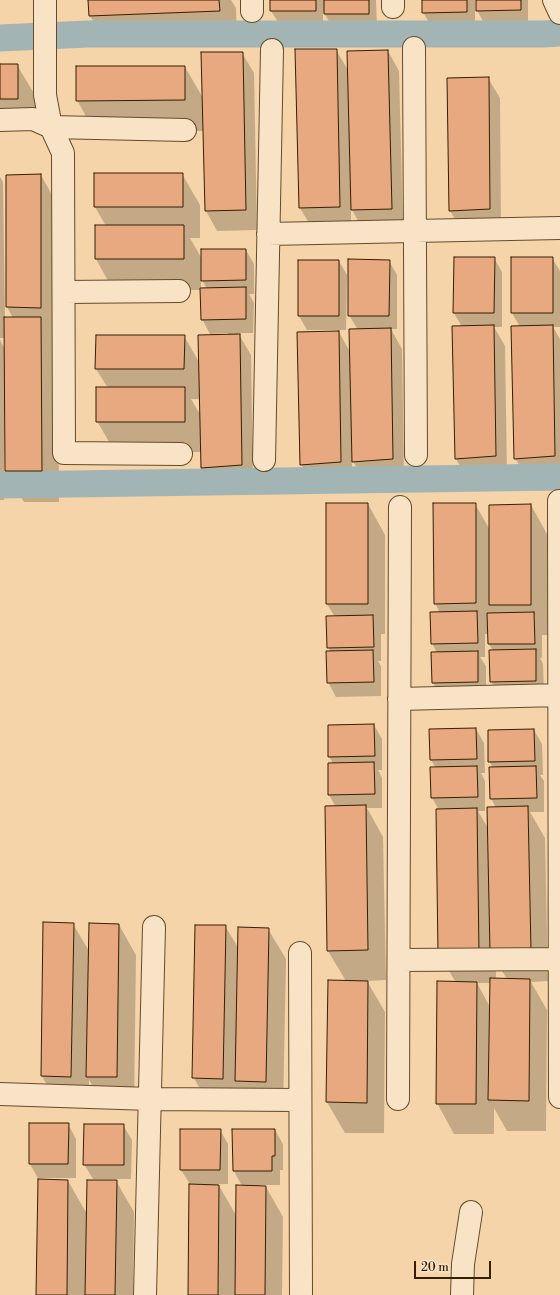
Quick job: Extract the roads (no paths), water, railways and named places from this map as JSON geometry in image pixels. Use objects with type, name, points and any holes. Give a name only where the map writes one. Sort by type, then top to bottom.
[{"type":"street","points":[[554,0],[560,13]]},
{"type":"street","points":[[45,5],[45,95],[51,127],[63,153],[64,453],[181,454]]},
{"type":"street","points":[[414,48],[416,455]]},
{"type":"street","points":[[264,460],[272,50]]},
{"type":"street","points":[[0,120],[33,119],[51,127],[185,130]]},
{"type":"street","points":[[268,234],[560,228]]},
{"type":"street","points":[[64,292],[179,291]]},
{"type":"street","points":[[559,500],[560,1098]]},
{"type":"street","points":[[398,1099],[400,506]]},
{"type":"street","points":[[399,699],[560,695]]},
{"type":"street","points":[[145,1295],[154,928]]},
{"type":"street","points":[[300,952],[300,1295]]},
{"type":"street","points":[[399,960],[560,959]]},
{"type":"street","points":[[0,1094],[150,1099],[300,1100]]},
{"type":"street","points":[[462,1295],[463,1264],[471,1212]]},
{"type":"waterway","points":[[0,38],[88,34],[560,33]]},
{"type":"waterway","points":[[0,485],[560,477]]}]
